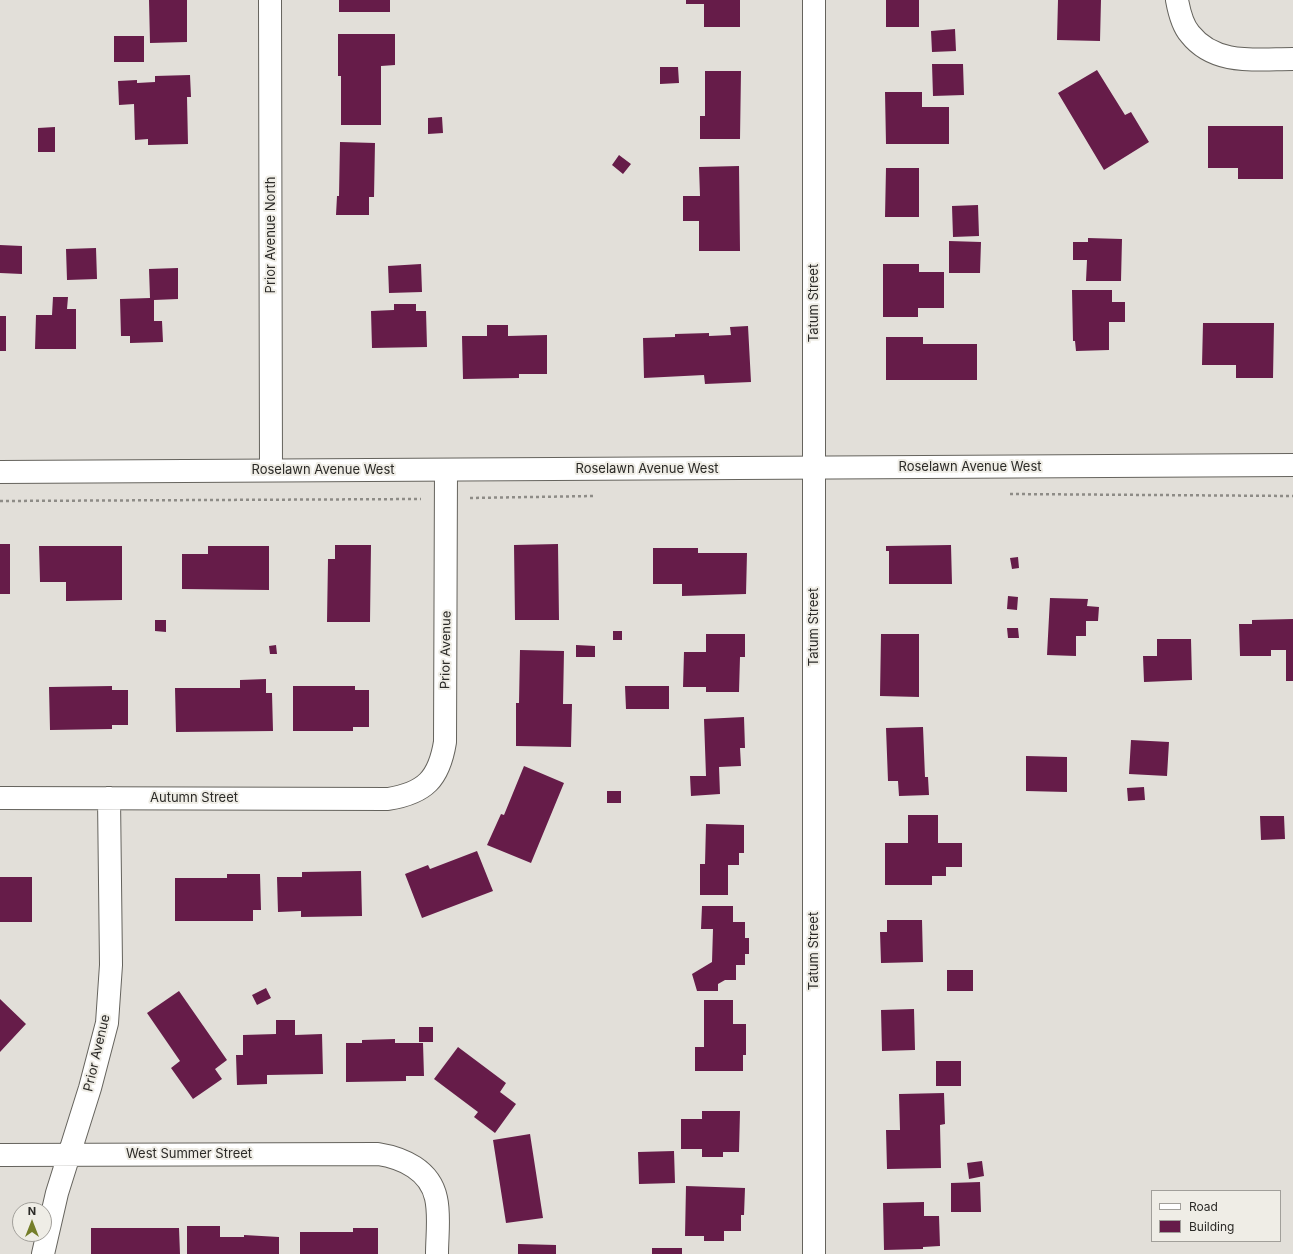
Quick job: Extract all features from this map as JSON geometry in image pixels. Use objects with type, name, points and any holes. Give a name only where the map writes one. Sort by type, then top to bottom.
[{"type":"street","name":"Prior Avenue North","points":[[270,0],[271,470]]},
{"type":"street","name":"Tatum Street","points":[[814,0],[814,1254]]},
{"type":"street","points":[[1176,0],[1189,34],[1204,48],[1221,56],[1232,59],[1293,59]]},
{"type":"street","name":"Roselawn Avenue West","points":[[0,472],[1293,465]]},
{"type":"street","name":"Prior Avenue","points":[[388,799],[408,795],[417,791],[432,778],[442,760],[445,742],[446,470]]},
{"type":"street","name":"Autumn Street","points":[[0,798],[388,799]]},
{"type":"street","name":"Prior Avenue","points":[[43,1254],[57,1193],[90,1088],[107,1023],[111,964],[109,798]]},
{"type":"street","name":"West Summer Street","points":[[0,1155],[378,1154],[395,1157],[409,1163],[428,1180],[433,1188],[437,1208],[437,1254]]},
{"type":"path","points":[[1002,494],[1293,496]]},
{"type":"path","points":[[0,501],[599,496]]},
{"type":"building","points":[[149,0],[187,0],[187,42],[150,43]]},
{"type":"building","points":[[339,0],[390,0],[390,12],[339,12]]},
{"type":"building","points":[[686,0],[740,0],[740,27],[704,27],[704,4],[686,4]]},
{"type":"building","points":[[886,0],[919,0],[919,27],[886,27]]},
{"type":"building","points":[[1058,0],[1101,0],[1100,41],[1057,40]]},
{"type":"building","points":[[955,29],[956,51],[932,52],[931,31]]},
{"type":"building","points":[[338,34],[395,34],[395,65],[381,66],[381,125],[341,125],[341,76],[338,76]]},
{"type":"building","points":[[114,36],[144,36],[144,62],[114,62]]},
{"type":"building","points":[[932,64],[963,64],[964,95],[933,96]]},
{"type":"building","points":[[660,67],[678,67],[679,83],[660,84]]},
{"type":"building","points":[[1097,70],[1125,115],[1131,112],[1149,142],[1104,170],[1058,93]]},
{"type":"building","points":[[705,71],[741,71],[740,139],[700,139],[700,116],[705,116]]},
{"type":"building","points":[[190,75],[191,97],[187,97],[188,144],[148,145],[148,139],[135,140],[134,104],[119,105],[118,81],[137,80],[137,83],[155,82],[155,76]]},
{"type":"building","points":[[885,92],[922,92],[922,107],[949,107],[949,144],[886,144]]},
{"type":"building","points":[[442,117],[443,133],[428,134],[428,118]]},
{"type":"building","points":[[1208,126],[1283,126],[1283,179],[1238,179],[1238,168],[1208,168]]},
{"type":"building","points":[[55,127],[55,152],[38,152],[38,128]]},
{"type":"building","points":[[340,142],[375,143],[374,197],[369,197],[369,215],[336,215],[337,196],[339,196]]},
{"type":"building","points":[[619,155],[631,164],[623,174],[612,165]]},
{"type":"building","points":[[739,166],[740,251],[699,251],[699,221],[683,221],[683,196],[700,196],[699,167]]},
{"type":"building","points":[[886,168],[919,168],[919,217],[885,217]]},
{"type":"building","points":[[978,205],[979,236],[953,237],[952,206]]},
{"type":"building","points":[[1088,238],[1122,239],[1121,281],[1086,281],[1087,260],[1073,260],[1073,242],[1088,242]]},
{"type":"building","points":[[949,241],[981,242],[980,273],[949,273]]},
{"type":"building","points":[[0,245],[22,246],[22,274],[0,273]]},
{"type":"building","points":[[96,248],[97,279],[67,280],[66,249]]},
{"type":"building","points":[[421,264],[422,292],[389,293],[388,266]]},
{"type":"building","points":[[883,264],[919,264],[919,272],[944,272],[944,308],[918,308],[918,317],[883,317]]},
{"type":"building","points":[[178,268],[178,299],[154,300],[154,321],[162,321],[163,342],[130,343],[130,336],[121,336],[120,299],[150,298],[149,269]]},
{"type":"building","points":[[1072,290],[1112,290],[1112,302],[1125,302],[1125,322],[1109,322],[1109,350],[1076,351],[1075,341],[1073,341]]},
{"type":"building","points":[[53,297],[68,297],[67,309],[76,309],[76,349],[35,349],[36,315],[52,315]]},
{"type":"building","points":[[394,304],[416,304],[416,311],[426,311],[427,347],[372,348],[371,311],[394,310]]},
{"type":"building","points":[[0,316],[6,316],[6,351],[0,351]]},
{"type":"building","points":[[1203,323],[1274,323],[1273,378],[1236,378],[1236,365],[1202,365]]},
{"type":"building","points":[[487,325],[508,325],[508,336],[547,335],[547,374],[519,374],[519,378],[463,379],[462,336],[487,336]]},
{"type":"building","points":[[748,326],[751,382],[705,384],[704,375],[644,378],[643,338],[675,337],[675,334],[709,333],[709,336],[731,335],[730,327]]},
{"type":"building","points":[[886,337],[923,337],[923,344],[977,344],[977,380],[886,380]]},
{"type":"building","points":[[0,544],[10,544],[10,594],[0,594]]},
{"type":"building","points":[[558,544],[559,620],[515,620],[514,545]]},
{"type":"building","points":[[335,545],[371,545],[370,622],[327,622],[328,559],[335,559]]},
{"type":"building","points":[[951,545],[952,584],[889,584],[889,551],[886,551],[886,546]]},
{"type":"building","points":[[39,546],[122,546],[122,600],[66,601],[66,582],[40,582]]},
{"type":"building","points":[[208,546],[269,546],[269,590],[182,589],[182,554],[208,554]]},
{"type":"building","points":[[653,548],[698,548],[698,553],[747,553],[746,594],[682,596],[682,584],[653,584]]},
{"type":"building","points":[[1018,557],[1019,568],[1012,569],[1010,558]]},
{"type":"building","points":[[1008,596],[1018,597],[1017,610],[1007,609]]},
{"type":"building","points":[[1050,598],[1088,599],[1087,606],[1099,607],[1098,621],[1086,621],[1086,636],[1076,636],[1076,656],[1047,655]]},
{"type":"building","points":[[1293,619],[1293,681],[1286,681],[1286,650],[1271,650],[1271,656],[1240,656],[1239,624],[1252,624],[1252,620]]},
{"type":"building","points":[[155,620],[166,620],[166,632],[155,631]]},
{"type":"building","points":[[1007,628],[1018,628],[1019,638],[1008,638]]},
{"type":"building","points":[[613,631],[622,631],[622,640],[613,640]]},
{"type":"building","points":[[706,634],[745,634],[745,657],[740,657],[739,692],[706,692],[706,687],[683,687],[684,652],[706,652]]},
{"type":"building","points":[[881,634],[919,634],[919,697],[880,696]]},
{"type":"building","points":[[1157,639],[1191,639],[1192,680],[1144,682],[1143,656],[1157,656]]},
{"type":"building","points":[[276,645],[277,654],[270,654],[269,646]]},
{"type":"building","points":[[576,645],[595,646],[595,657],[576,657]]},
{"type":"building","points":[[520,650],[564,651],[563,704],[572,704],[571,747],[516,746],[516,703],[519,703]]},
{"type":"building","points":[[266,679],[266,693],[272,693],[273,731],[176,732],[175,688],[240,688],[240,680]]},
{"type":"building","points":[[112,686],[112,690],[128,690],[128,725],[112,725],[112,729],[50,730],[49,687]]},
{"type":"building","points":[[293,686],[355,686],[355,690],[369,690],[369,727],[353,727],[353,731],[293,731]]},
{"type":"building","points":[[625,686],[669,686],[669,709],[626,709]]},
{"type":"building","points":[[744,717],[745,748],[740,748],[741,766],[719,767],[720,794],[691,796],[690,776],[706,776],[704,719]]},
{"type":"building","points":[[923,727],[925,777],[928,777],[929,795],[899,796],[898,781],[888,781],[886,728]]},
{"type":"building","points":[[1131,740],[1169,742],[1167,776],[1129,774]]},
{"type":"building","points":[[1026,756],[1067,757],[1067,792],[1026,791]]},
{"type":"building","points":[[524,766],[564,783],[531,863],[487,845],[501,814],[504,815]]},
{"type":"building","points":[[1144,787],[1145,800],[1128,801],[1127,788]]},
{"type":"building","points":[[607,791],[621,791],[621,803],[607,803]]},
{"type":"building","points":[[908,815],[938,815],[938,843],[962,843],[962,867],[946,867],[946,876],[932,876],[932,885],[885,885],[885,843],[908,843]]},
{"type":"building","points":[[1260,816],[1284,816],[1285,839],[1261,840]]},
{"type":"building","points":[[706,824],[744,825],[744,853],[739,853],[739,865],[728,865],[728,895],[700,895],[700,864],[705,864]]},
{"type":"building","points":[[477,851],[493,891],[422,918],[405,874],[428,865],[430,869]]},
{"type":"building","points":[[361,871],[362,916],[301,917],[301,911],[278,912],[277,877],[302,877],[302,872]]},
{"type":"building","points":[[227,874],[260,874],[261,910],[253,910],[253,921],[175,921],[175,878],[227,878]]},
{"type":"building","points":[[0,877],[32,877],[32,922],[0,922]]},
{"type":"building","points":[[702,906],[733,906],[733,922],[745,922],[745,938],[749,938],[749,954],[745,954],[745,965],[736,965],[736,980],[725,980],[718,984],[718,991],[697,991],[692,974],[712,962],[713,929],[701,929]]},
{"type":"building","points":[[887,920],[922,920],[923,962],[881,963],[880,932],[887,932]]},
{"type":"building","points":[[947,970],[973,970],[973,991],[947,991]]},
{"type":"building","points":[[266,988],[271,998],[257,1005],[252,995]]},
{"type":"building","points":[[179,991],[227,1060],[215,1069],[222,1079],[193,1099],[171,1068],[180,1061],[147,1013]]},
{"type":"building","points":[[0,999],[26,1024],[0,1052]]},
{"type":"building","points":[[704,1000],[733,1000],[733,1024],[746,1024],[746,1055],[743,1055],[743,1071],[695,1071],[695,1047],[704,1047]]},
{"type":"building","points":[[914,1009],[915,1050],[882,1051],[881,1010]]},
{"type":"building","points":[[276,1020],[295,1020],[295,1035],[322,1034],[323,1074],[267,1075],[267,1084],[237,1085],[236,1055],[243,1055],[243,1035],[276,1034]]},
{"type":"building","points":[[419,1027],[433,1027],[433,1042],[419,1042]]},
{"type":"building","points":[[395,1039],[395,1043],[423,1043],[424,1076],[406,1076],[406,1081],[346,1082],[346,1043],[362,1043],[362,1040]]},
{"type":"building","points":[[458,1047],[506,1083],[500,1092],[516,1104],[495,1133],[474,1117],[478,1112],[434,1079]]},
{"type":"building","points":[[936,1061],[961,1061],[961,1086],[936,1086]]},
{"type":"building","points":[[944,1093],[945,1124],[940,1125],[941,1168],[887,1169],[886,1130],[900,1130],[899,1094]]},
{"type":"building","points":[[702,1111],[740,1111],[739,1152],[723,1152],[723,1157],[702,1157],[702,1149],[681,1149],[681,1119],[702,1119]]},
{"type":"building","points":[[530,1134],[543,1218],[506,1223],[493,1140]]},
{"type":"building","points":[[674,1151],[675,1183],[639,1184],[638,1152]]},
{"type":"building","points":[[982,1161],[984,1176],[969,1179],[967,1163]]},
{"type":"building","points":[[980,1182],[981,1212],[951,1212],[951,1183]]},
{"type":"building","points":[[686,1186],[745,1188],[744,1215],[741,1215],[741,1231],[724,1231],[724,1241],[704,1241],[704,1236],[685,1236]]},
{"type":"building","points":[[924,1202],[924,1216],[939,1216],[940,1246],[923,1247],[923,1249],[884,1250],[883,1203]]},
{"type":"building","points":[[187,1226],[220,1226],[220,1237],[244,1237],[244,1235],[279,1237],[279,1254],[187,1254]]},
{"type":"building","points":[[91,1228],[179,1228],[180,1254],[91,1254]]},
{"type":"building","points":[[353,1228],[378,1228],[378,1254],[300,1254],[300,1232],[353,1232]]},
{"type":"building","points":[[518,1244],[556,1245],[556,1254],[518,1254]]},
{"type":"building","points":[[652,1248],[682,1248],[682,1254],[652,1254]]}]
